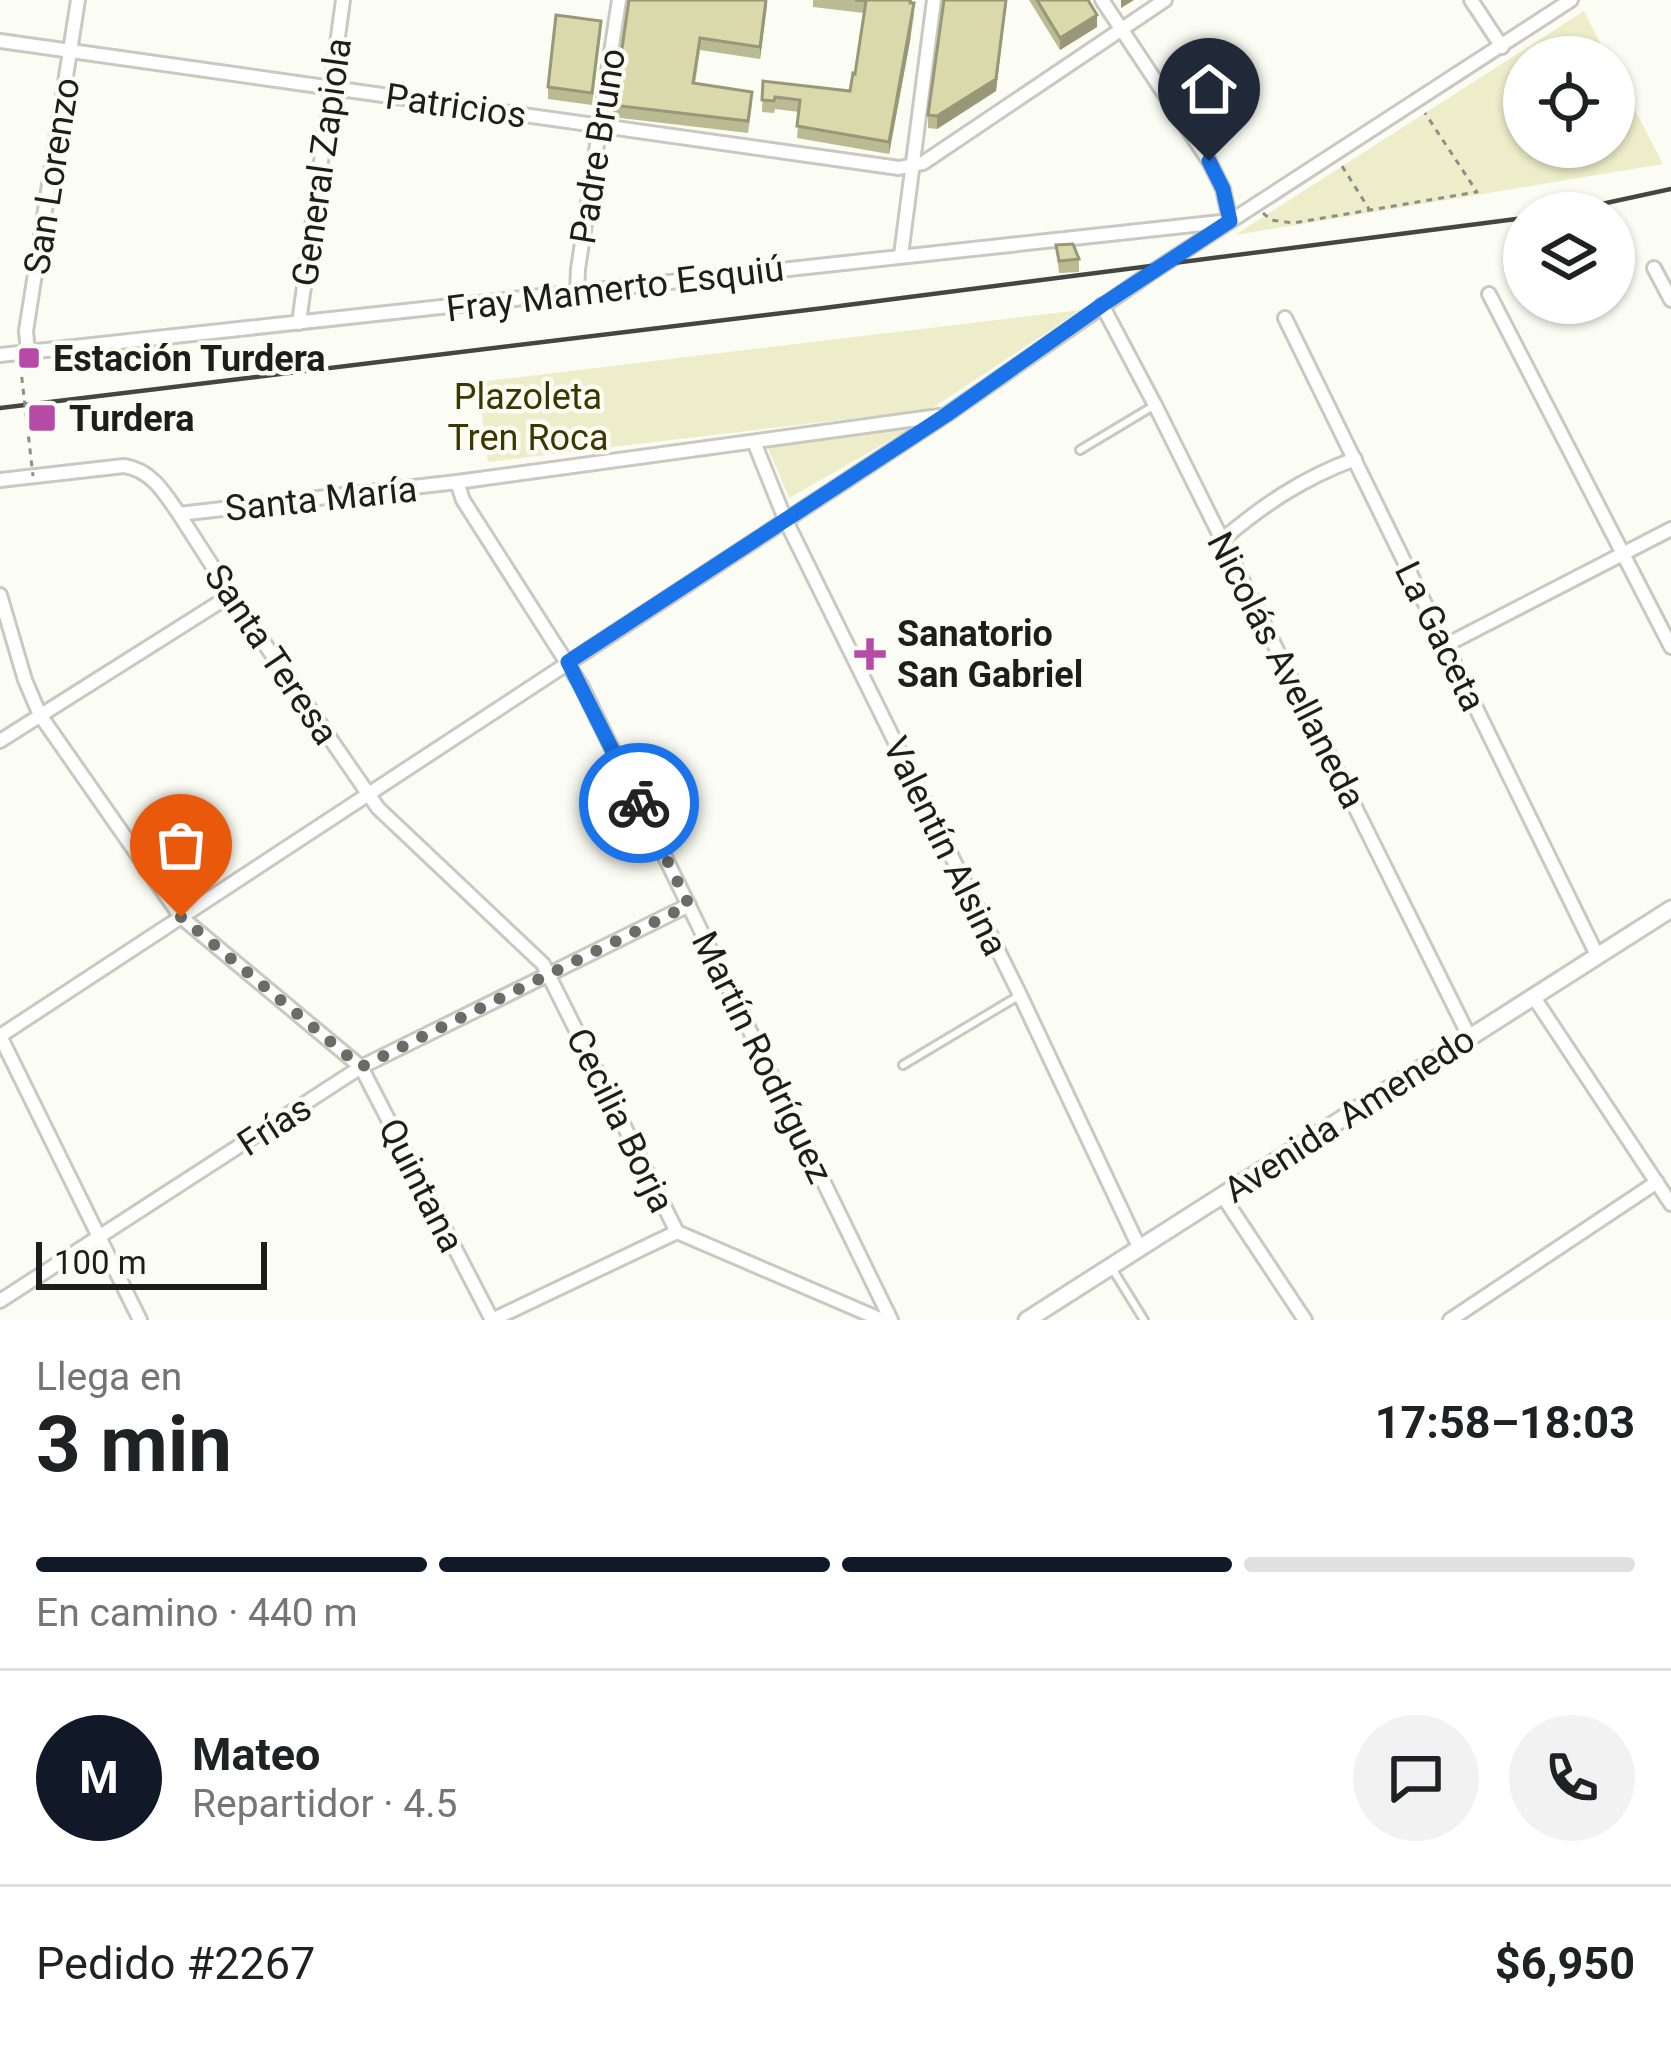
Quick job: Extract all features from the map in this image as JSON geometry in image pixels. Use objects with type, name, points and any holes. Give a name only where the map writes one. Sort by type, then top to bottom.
[{"type":"street","name":"San Lorenzo","points":[[23,352],[78,0]]},
{"type":"street","name":"General Zapiola","points":[[299,323],[343,0]]},
{"type":"street","name":"Padre Bruno","points":[[577,292],[619,0]]},
{"type":"street","points":[[901,256],[934,0]]},
{"type":"street","points":[[1102,0],[1209,161],[1223,189],[1230,221]]},
{"type":"street","points":[[912,167],[1165,0]]},
{"type":"street","points":[[1471,0],[1502,47]]},
{"type":"street","points":[[140,1320],[0,1036],[1571,0]]},
{"type":"street","name":"Patricios","points":[[0,41],[912,167]]},
{"type":"street","name":"Fray Mamerto Esquiú","points":[[0,355],[1230,221]]},
{"type":"street","points":[[1654,268],[1671,300]]},
{"type":"street","points":[[1490,294],[1671,647]]},
{"type":"street","name":"Nicolás Avellaneda","points":[[1102,305],[1469,1036]]},
{"type":"street","name":"La Gaceta","points":[[1286,318],[1597,955]]},
{"type":"street","name":"Santa María","points":[[0,480],[134,467],[153,479],[179,514],[457,482],[946,415]]},
{"type":"street","name":"Valentín Alsina","points":[[754,442],[784,519],[1140,1249]]},
{"type":"street","points":[[1222,541],[1299,483],[1354,459]]},
{"type":"street","name":"Martín Rodríguez","points":[[457,482],[568,662],[886,1320]]},
{"type":"street","name":"Santa Teresa","points":[[179,514],[367,793]]},
{"type":"street","points":[[1446,645],[1671,529]]},
{"type":"street","points":[[0,596],[40,715],[181,917]]},
{"type":"street","points":[[0,741],[231,596]]},
{"type":"street","name":"Cecilia Borja","points":[[367,793],[537,956],[677,1232],[886,1320]]},
{"type":"street","name":"Frías","points":[[0,1301],[361,1067],[689,905]]},
{"type":"street","name":"Avenida Amenedo","points":[[1027,1320],[1671,909]]},
{"type":"street","name":"Quintana","points":[[181,917],[361,1067],[492,1320]]},
{"type":"street","points":[[1533,996],[1671,1204]]},
{"type":"street","points":[[1450,1320],[1657,1182]]},
{"type":"street","points":[[1222,1195],[1304,1320]]},
{"type":"street","points":[[492,1320],[677,1232]]},
{"type":"lane","points":[[1080,450],[1155,405]]},
{"type":"lane","points":[[903,1065],[1020,995]]},
{"type":"lane","points":[[1111,1267],[1144,1320]]},
{"type":"path","points":[[1256,204],[1267,218],[1282,223],[1477,192],[1417,101]]},
{"type":"path","points":[[1335,154],[1370,210]]},
{"type":"path","points":[[23,352],[33,476]]},
{"type":"green space","points":[[1584,11],[1596,36],[1545,36]]},
{"type":"green space","points":[[1503,63],[1503,168],[1635,168],[1635,110],[1663,164],[1235,235]]},
{"type":"green space","name":"Plazoleta Tren Roca","points":[[1081,310],[931,409],[488,462],[478,382]]},
{"type":"green space","points":[[910,429],[789,498],[768,448]]},
{"type":"building","points":[[629,0],[766,0],[760,47],[700,38],[693,83],[752,92],[748,121],[612,105]]},
{"type":"building","points":[[855,0],[914,3],[889,142],[797,126],[800,100],[762,100],[763,81],[850,91],[866,1]]},
{"type":"building","points":[[944,0],[1006,0],[996,79],[937,116],[928,115]]},
{"type":"building","points":[[1037,0],[1088,0],[1097,15],[1060,38]]},
{"type":"building","points":[[556,15],[601,21],[592,93],[548,87]]},
{"type":"building","points":[[1073,244],[1079,259],[1059,261],[1056,245]]},
{"type":"railway","points":[[1635,197],[1671,189]]},
{"type":"railway","points":[[0,408],[1503,221]]},
{"type":"way so far","points":[[181,917],[361,1067],[689,905],[639,803]]},
{"type":"place","name":"Estación Turdera","points":[[29,358]]},
{"type":"place","name":"Turdera","points":[[42,418]]},
{"type":"place","name":"Sanatorio San Gabriel","points":[[870,654]]},
{"type":"route","points":[[639,803],[568,662],[946,415],[1230,221],[1223,189],[1209,161]]}]
